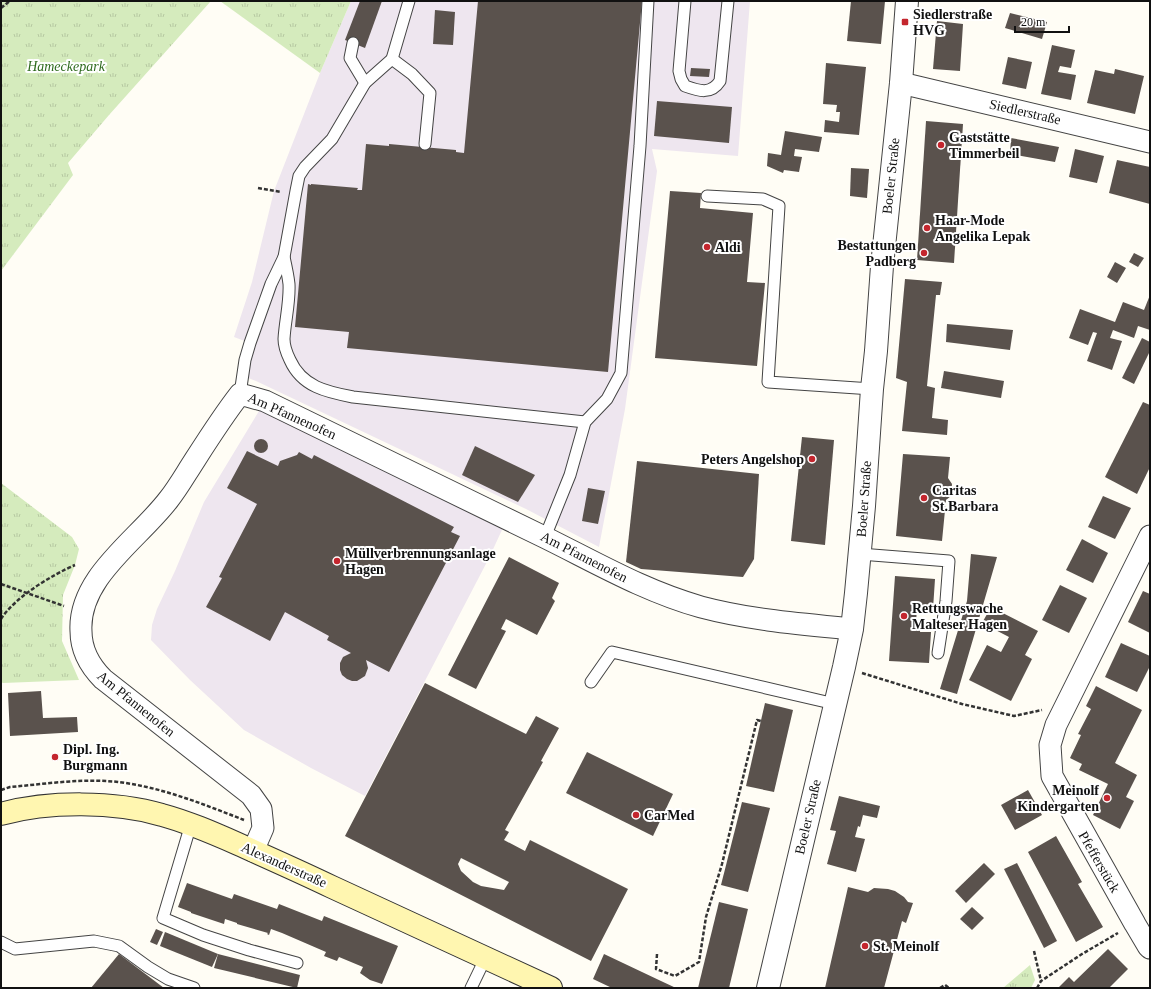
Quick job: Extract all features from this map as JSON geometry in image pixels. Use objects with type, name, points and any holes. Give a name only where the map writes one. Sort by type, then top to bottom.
[{"type":"main road","name":"Alexanderstraße","points":[[1,814],[53,806],[91,805],[131,808],[161,814],[191,824],[254,851],[551,988]]},
{"type":"street","name":"Boeler Straße","points":[[768,988],[852,629],[860,554],[872,389],[901,83],[907,1]]},
{"type":"street","name":"Siedlerstraße","points":[[901,83],[1150,142]]},
{"type":"street","name":"Am Pfannenofen","points":[[254,851],[263,828],[261,809],[251,795],[103,679],[95,671],[86,656],[81,641],[80,624],[82,608],[93,585],[109,564],[153,519],[170,498],[223,416],[240,394],[265,401],[545,537],[587,560],[663,595],[738,616],[852,629]]},
{"type":"street","name":"Pfefferstück","points":[[1150,536],[1053,732],[1050,745],[1052,776],[1150,948]]},
{"type":"lane","points":[[240,394],[245,360],[271,284],[284,256],[299,176],[305,167],[332,139],[365,83],[392,58],[409,1]]},
{"type":"lane","points":[[545,537],[570,475],[585,422],[607,399],[621,373],[640,146],[648,1]]},
{"type":"lane","points":[[685,1],[679,71],[685,86],[699,90],[710,90],[716,87],[720,81],[728,1]]},
{"type":"lane","points":[[353,43],[350,58],[365,83]]},
{"type":"lane","points":[[392,58],[412,74],[430,93],[425,144]]},
{"type":"lane","points":[[707,196],[763,199],[779,206],[768,382],[872,389]]},
{"type":"lane","points":[[284,256],[289,285],[284,341],[287,356],[293,368],[302,378],[314,386],[330,393],[353,398],[585,422]]},
{"type":"lane","points":[[860,554],[948,560],[946,601],[938,653]]},
{"type":"lane","points":[[592,682],[612,652],[835,704]]},
{"type":"lane","points":[[191,824],[163,918],[203,935],[249,950],[297,963]]},
{"type":"lane","points":[[1,942],[15,949],[94,941],[119,946],[148,967],[168,979],[194,988]]},
{"type":"lane","points":[[471,988],[486,957]]},
{"type":"path","points":[[1,8],[6,2],[10,1]]},
{"type":"path","points":[[258,188],[284,192],[285,190],[296,191]]},
{"type":"path","points":[[1,618],[13,604],[28,593],[64,570],[75,565]]},
{"type":"path","points":[[1,584],[63,606],[82,608]]},
{"type":"path","points":[[1,610],[1,618]]},
{"type":"path","points":[[844,666],[882,680],[962,704],[1014,716],[1066,705]]},
{"type":"path","points":[[657,954],[656,969],[674,976],[699,962],[706,917],[722,864],[757,720],[761,721]]},
{"type":"path","points":[[1037,988],[1041,982],[1082,954],[1135,924]]},
{"type":"path","points":[[1034,951],[1041,982]]},
{"type":"path","points":[[940,988],[945,986],[950,988]]},
{"type":"shaded area","points":[[351,1],[750,1],[738,156],[652,149],[657,171],[625,409],[599,547],[526,509],[243,376],[250,343],[234,337],[252,282],[274,191],[320,73]]},
{"type":"shaded area","points":[[265,401],[507,519],[489,558],[365,796],[311,768],[244,730],[190,680],[151,640],[152,625],[157,609],[204,502]]},
{"type":"green space","name":"Hameckepark","points":[[1,1],[211,1],[68,163],[73,175],[1,271]]},
{"type":"green space","points":[[220,1],[351,1],[320,73]]},
{"type":"green space","points":[[1,483],[72,537],[79,549],[75,565],[63,595],[62,641],[79,680],[1,682]]},
{"type":"green space","points":[[1030,965],[1035,980],[1031,988],[1003,988]]},
{"type":"building","points":[[360,1],[382,1],[365,48],[345,40]]},
{"type":"building","points":[[478,1],[642,1],[608,372],[347,348],[349,332],[295,327],[308,184],[358,188],[357,190],[362,190],[366,144],[389,146],[389,144],[456,150],[456,152],[464,153]]},
{"type":"building","points":[[851,1],[885,1],[881,44],[847,41]]},
{"type":"building","points":[[435,10],[455,12],[453,45],[433,44]]},
{"type":"building","points":[[1010,13],[1047,22],[1042,39],[1005,28]]},
{"type":"building","points":[[937,21],[963,24],[960,71],[933,69]]},
{"type":"building","points":[[1052,45],[1075,50],[1071,68],[1060,66],[1058,72],[1076,75],[1071,100],[1041,94]]},
{"type":"building","points":[[1008,57],[1032,62],[1026,89],[1002,84]]},
{"type":"building","points":[[826,63],[866,67],[859,135],[824,132],[825,120],[839,122],[840,112],[836,112],[837,105],[823,104]]},
{"type":"building","points":[[691,68],[710,69],[709,77],[690,76]]},
{"type":"building","points":[[1115,69],[1144,76],[1135,114],[1087,103],[1095,70],[1114,74]]},
{"type":"building","points":[[657,101],[732,107],[729,143],[654,136]]},
{"type":"building","points":[[926,121],[963,124],[954,263],[917,260]]},
{"type":"building","points":[[785,131],[822,137],[819,152],[795,149],[794,156],[802,157],[799,172],[784,170],[783,173],[767,166],[768,153],[781,155]]},
{"type":"building","points":[[1011,138],[1059,147],[1055,162],[1010,154]]},
{"type":"building","points":[[1075,149],[1104,156],[1097,183],[1069,177]]},
{"type":"building","points":[[1117,160],[1150,167],[1150,204],[1109,193]]},
{"type":"building","points":[[851,168],[869,169],[867,198],[850,196]]},
{"type":"building","name":"Aldi","points":[[670,191],[701,193],[700,208],[753,213],[747,282],[765,283],[757,366],[655,358]]},
{"type":"building","points":[[1134,253],[1144,258],[1138,267],[1129,262]]},
{"type":"building","points":[[1115,262],[1126,268],[1117,283],[1107,277]]},
{"type":"building","points":[[905,279],[942,282],[940,295],[936,295],[927,386],[935,388],[932,418],[948,420],[947,435],[902,431],[907,382],[896,378]]},
{"type":"building","points":[[1150,295],[1150,330],[1138,326],[1134,338],[1113,330],[1110,338],[1122,341],[1112,370],[1087,361],[1097,333],[1093,332],[1088,345],[1069,338],[1080,309],[1115,322],[1123,302],[1144,310]]},
{"type":"building","points":[[947,324],[1013,330],[1010,350],[946,342]]},
{"type":"building","points":[[1142,338],[1150,342],[1150,351],[1134,384],[1122,378]]},
{"type":"building","points":[[944,371],[1004,381],[1001,398],[941,388]]},
{"type":"building","points":[[1143,402],[1150,405],[1150,467],[1137,494],[1105,477]]},
{"type":"building","points":[[802,437],[834,440],[825,545],[791,541]]},
{"type":"building","points":[[261,439],[266,441],[268,446],[266,451],[261,453],[256,451],[254,446],[256,441]]},
{"type":"building","points":[[475,446],[535,475],[518,502],[462,475]]},
{"type":"building","name":"Müllverbrennungsanlage Hagen","points":[[247,451],[278,466],[280,461],[297,455],[299,452],[312,459],[314,455],[454,527],[451,532],[460,536],[389,672],[366,660],[368,668],[365,676],[357,681],[347,679],[342,675],[340,663],[343,657],[351,653],[327,640],[329,636],[285,612],[270,641],[206,607],[222,578],[219,577],[257,504],[227,488]]},
{"type":"building","name":"Caritas St.Barbara","points":[[903,454],[950,457],[948,478],[952,484],[951,496],[946,500],[942,541],[896,536]]},
{"type":"building","points":[[637,461],[759,474],[754,559],[743,577],[641,569],[626,562]]},
{"type":"building","points":[[588,488],[605,491],[598,524],[582,521]]},
{"type":"building","points":[[1103,496],[1131,508],[1115,539],[1088,527]]},
{"type":"building","points":[[1082,539],[1108,553],[1093,583],[1066,570]]},
{"type":"building","points":[[971,554],[997,557],[957,694],[940,689],[967,601]]},
{"type":"building","points":[[509,557],[559,583],[552,598],[555,601],[537,635],[506,619],[501,629],[506,631],[476,689],[448,675]]},
{"type":"building","name":"Rettungswache Malteser Hagen","points":[[895,576],[935,579],[933,609],[917,608],[916,623],[921,623],[920,632],[931,632],[929,663],[889,661]]},
{"type":"building","points":[[1060,585],[1087,598],[1069,633],[1042,620]]},
{"type":"building","points":[[1143,591],[1150,594],[1150,633],[1128,622]]},
{"type":"building","points":[[991,607],[1038,631],[1025,655],[1032,659],[1011,701],[969,680],[987,645],[1001,652],[1009,637],[982,623]]},
{"type":"building","points":[[1121,643],[1150,656],[1150,666],[1137,692],[1105,677]]},
{"type":"building","points":[[425,683],[526,734],[536,716],[559,728],[541,761],[543,762],[505,830],[509,832],[504,840],[525,851],[530,840],[628,889],[591,961],[345,836]],"holes":[[[461,858],[509,882],[504,890],[481,886],[473,882],[461,871],[458,864]]]},
{"type":"building","points":[[1096,686],[1142,710],[1115,763],[1137,775],[1126,797],[1134,801],[1120,829],[1093,815],[1108,784],[1079,770],[1082,764],[1070,758],[1081,735],[1078,734],[1091,709],[1086,706]]},
{"type":"building","points":[[41,691],[43,718],[77,717],[78,732],[10,736],[8,693]]},
{"type":"building","points":[[765,703],[793,710],[774,792],[746,786]]},
{"type":"building","name":"CarMed","points":[[587,752],[673,794],[653,836],[566,793]]},
{"type":"building","points":[[1028,790],[1042,815],[1015,830],[1001,805]]},
{"type":"building","points":[[839,796],[880,806],[877,818],[863,815],[860,827],[858,826],[855,837],[865,839],[856,872],[827,864],[836,831],[830,830]]},
{"type":"building","points":[[742,802],[770,808],[748,892],[721,885]]},
{"type":"building","points":[[1056,836],[1082,882],[1078,884],[1103,927],[1076,942],[1028,852]]},
{"type":"building","points":[[984,863],[995,874],[966,903],[955,891]]},
{"type":"building","points":[[1017,863],[1057,941],[1044,948],[1004,869]]},
{"type":"building","points":[[187,883],[232,899],[234,894],[277,909],[279,904],[322,921],[324,916],[398,946],[382,984],[370,980],[360,973],[363,967],[339,957],[337,961],[324,956],[326,952],[282,933],[271,929],[269,935],[267,934],[268,933],[225,919],[224,924],[178,907]]},
{"type":"building","name":"St. Meinolf","points":[[848,887],[868,892],[874,888],[888,889],[895,891],[904,897],[908,902],[913,903],[906,923],[902,921],[884,988],[825,988]]},
{"type":"building","points":[[719,902],[748,909],[729,988],[698,988]]},
{"type":"building","points":[[972,907],[984,918],[972,930],[960,919]]},
{"type":"building","points":[[156,929],[163,932],[157,945],[150,942]]},
{"type":"building","points":[[165,932],[218,954],[212,967],[160,946]]},
{"type":"building","points":[[1108,949],[1128,969],[1109,988],[1058,988],[1069,977],[1074,982]]},
{"type":"building","points":[[119,954],[164,988],[91,988]]},
{"type":"building","points":[[218,954],[300,975],[297,988],[214,968]]},
{"type":"building","points":[[604,954],[676,988],[612,988],[593,979]]},
{"type":"place","name":"Siedlerstraße HVG","points":[[905,22]]},
{"type":"place","name":"Gaststätte Timmerbeil","points":[[941,145]]},
{"type":"place","name":"Haar-Mode Angelika Lepak","points":[[927,228]]},
{"type":"place","name":"Aldi","points":[[707,247]]},
{"type":"place","name":"Bestattungen Padberg","points":[[924,253]]},
{"type":"place","name":"Peters Angelshop","points":[[812,459]]},
{"type":"place","name":"Caritas St.Barbara","points":[[924,498]]},
{"type":"place","name":"Müllverbrennungsanlage Hagen","points":[[337,561]]},
{"type":"place","name":"Rettungswache Malteser Hagen","points":[[904,616]]},
{"type":"place","name":"Dipl. Ing. Burgmann","points":[[55,757]]},
{"type":"place","name":"Meinolf Kindergarten","points":[[1107,798]]},
{"type":"place","name":"CarMed","points":[[636,815]]},
{"type":"place","name":"St. Meinolf","points":[[865,946]]}]
